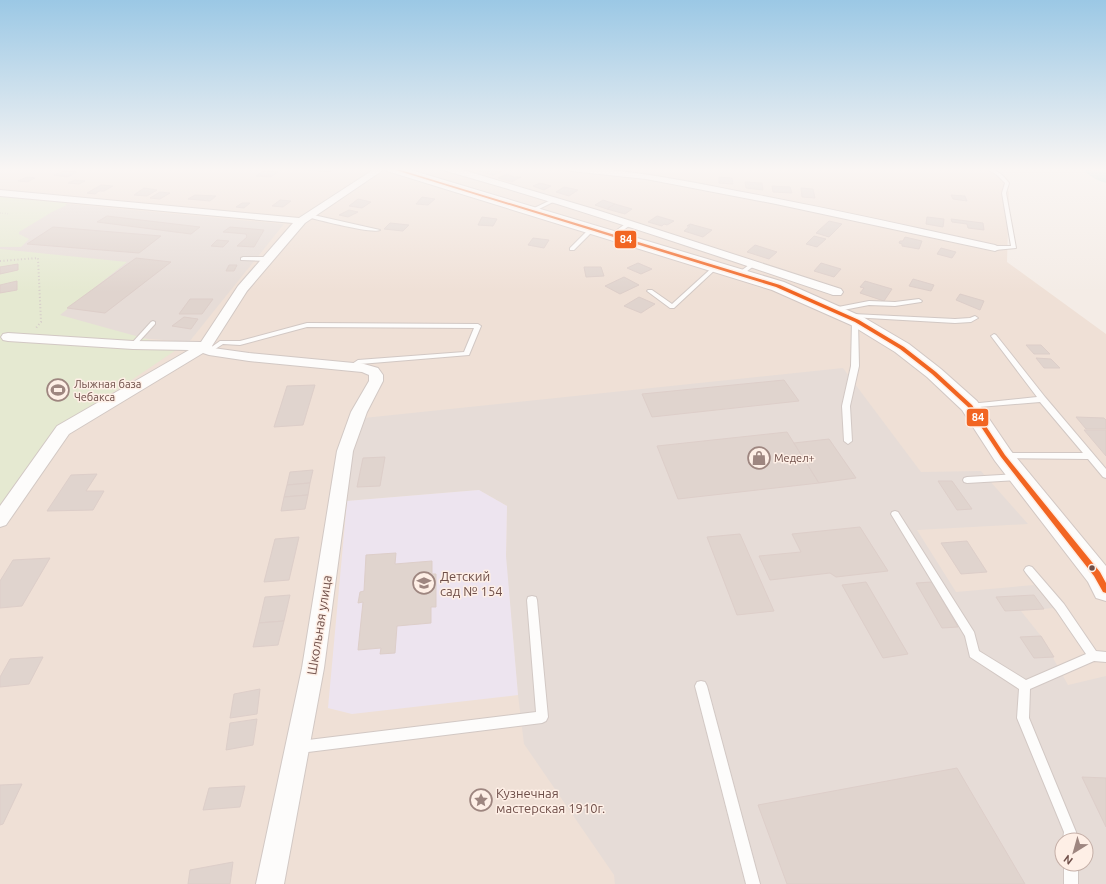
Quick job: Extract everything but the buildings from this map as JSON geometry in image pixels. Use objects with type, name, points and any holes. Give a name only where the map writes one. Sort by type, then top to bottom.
[{"type":"street","points":[[198,209],[305,218]]},
{"type":"street","points":[[0,520],[63,430],[207,349],[242,289],[305,218],[318,209]]},
{"type":"street","points":[[522,209],[715,267],[747,269],[778,286],[845,316],[902,348],[934,373],[970,406],[1003,456],[1096,574],[1106,590]]},
{"type":"street","points":[[585,209],[630,223],[747,269],[837,292]]},
{"type":"street","points":[[818,209],[995,248]]},
{"type":"street","points":[[8,336],[207,349],[290,361],[353,366]]},
{"type":"street","name":"Школьная улица","points":[[270,884],[313,668],[345,451],[359,412],[376,380],[376,375],[373,371],[353,366]]},
{"type":"lane","points":[[531,212],[536,209]]},
{"type":"lane","points":[[995,248],[1014,247],[1007,209]]},
{"type":"lane","points":[[305,218],[378,230]]},
{"type":"lane","points":[[612,236],[630,223]]},
{"type":"lane","points":[[572,249],[591,230]]},
{"type":"lane","points":[[243,259],[268,259]]},
{"type":"lane","points":[[650,291],[672,308],[715,267]]},
{"type":"lane","points":[[845,316],[869,303],[895,304],[919,301]]},
{"type":"lane","points":[[845,316],[955,321],[971,320],[975,318]]},
{"type":"lane","points":[[845,316],[855,366],[846,406],[848,441]]},
{"type":"lane","points":[[133,345],[153,323]]},
{"type":"lane","points":[[207,349],[222,342],[240,343],[307,325],[478,326],[466,354],[358,362],[353,366]]},
{"type":"lane","points":[[994,336],[1042,399],[1106,475]]},
{"type":"lane","points":[[970,406],[1042,399]]},
{"type":"lane","points":[[1003,456],[1089,456]]},
{"type":"lane","points":[[967,480],[1020,477]]},
{"type":"lane","points":[[895,514],[970,635],[974,654],[1026,686]]},
{"type":"lane","points":[[1029,570],[1060,607],[1093,656]]},
{"type":"lane","points":[[298,748],[542,717],[532,600]]},
{"type":"lane","points":[[1026,686],[1093,656],[1106,657]]},
{"type":"lane","points":[[701,686],[753,884]]},
{"type":"lane","points":[[1026,686],[1023,718],[1070,832]]},
{"type":"lane","points":[[1071,872],[1071,884]]},
{"type":"path","points":[[0,213],[10,214]]},
{"type":"path","points":[[0,261],[38,258],[41,322],[28,338]]},
{"type":"shaded area","points":[[0,209],[1009,209],[1007,262],[1106,334],[1106,884],[0,884]]},
{"type":"shaded area","points":[[46,209],[125,209],[284,224],[189,342],[0,327],[0,234]]},
{"type":"shaded area","points":[[843,368],[921,472],[981,471],[1028,524],[917,530],[956,592],[1034,585],[1053,608],[1021,611],[1041,636],[1068,685],[1106,676],[1106,884],[615,884],[614,875],[524,744],[506,561],[507,506],[479,490],[347,501],[354,419]]},
{"type":"shaded area","name":"Детский сад № 154","points":[[479,490],[507,506],[506,556],[518,695],[352,714],[328,708],[347,501]]},
{"type":"green space","points":[[0,209],[58,209],[19,232],[19,234],[29,239],[21,247],[0,247]]},
{"type":"green space","name":"Лыжная база Чебакса","points":[[0,249],[127,262],[60,315],[179,348],[53,433],[0,510]]},
{"type":"transit line","name":"84","points":[[526,209],[778,286],[857,321],[902,348],[934,373],[970,406],[1003,456],[1097,574],[1106,590]]},
{"type":"place","name":"Лыжная база Чебакса","points":[[58,390]]},
{"type":"place","name":"Медел+","points":[[759,458]]},
{"type":"place","name":"Детский сад № 154","points":[[424,583]]},
{"type":"place","name":"Кузнечная мастерская 1910г.","points":[[481,800]]}]
